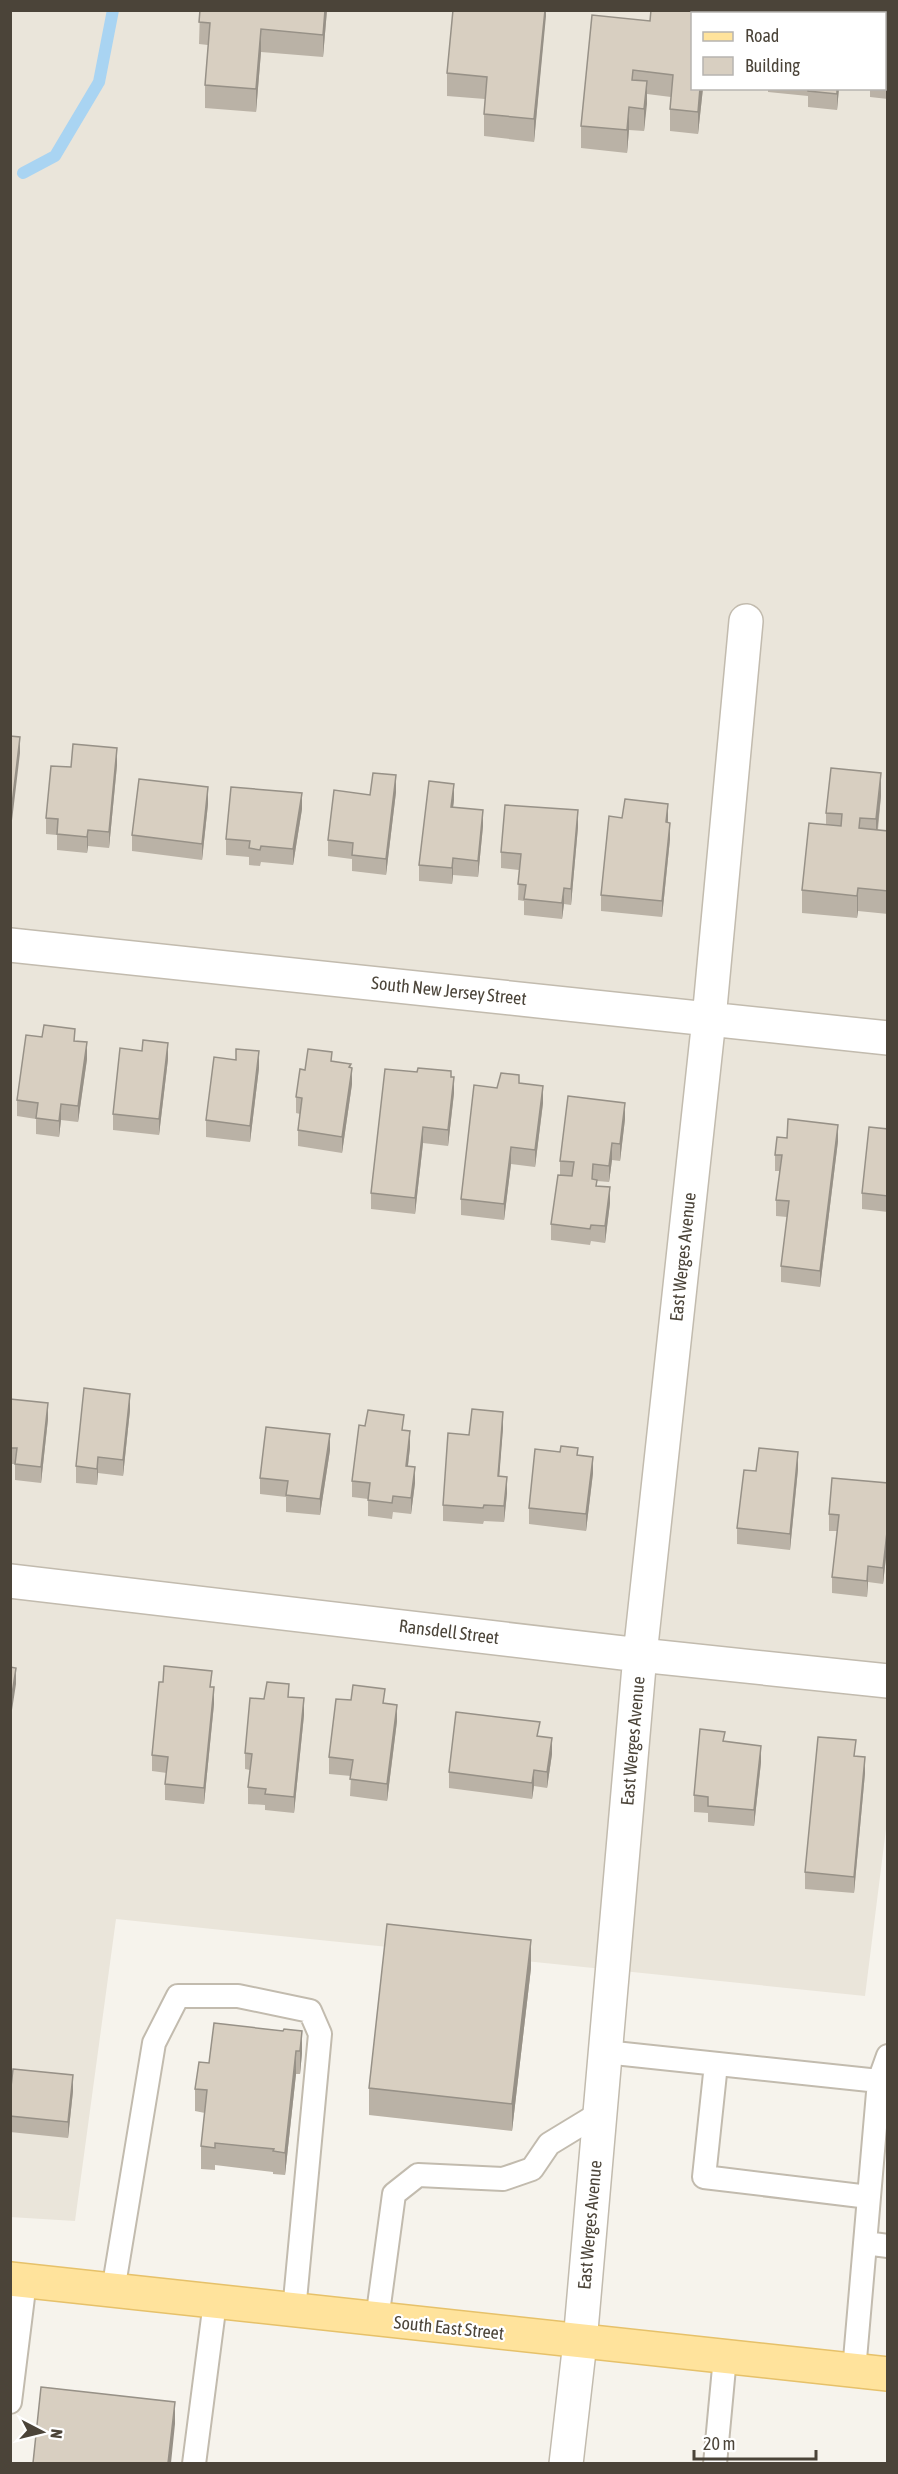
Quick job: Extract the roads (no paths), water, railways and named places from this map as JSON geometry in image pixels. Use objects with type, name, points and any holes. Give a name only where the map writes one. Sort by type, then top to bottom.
[{"type":"main road","name":"South East Street","points":[[18,2280],[888,2374]]},
{"type":"street","name":"East Werges Avenue","points":[[566,2463],[580,2342],[640,1655],[709,1019],[746,621]]},
{"type":"street","name":"South New Jersey Street","points":[[10,945],[888,1038]]},
{"type":"street","name":"Ransdell Street","points":[[10,1581],[640,1655],[888,1681]]},
{"type":"lane","points":[[113,2290],[154,2043],[178,1996],[238,1996],[310,2011],[320,2034],[294,2311]]},
{"type":"lane","points":[[605,2052],[879,2081]]},
{"type":"lane","points":[[854,2371],[876,2245],[869,2197],[879,2081],[888,2056]]},
{"type":"lane","points":[[716,2064],[704,2177],[869,2197]]},
{"type":"lane","points":[[377,2320],[394,2194],[418,2175],[503,2179],[532,2169],[549,2144],[600,2113]]},
{"type":"lane","points":[[10,2402],[18,2280]]},
{"type":"lane","points":[[194,2463],[215,2302]]},
{"type":"lane","points":[[715,2463],[725,2357]]},
{"type":"waterway","points":[[23,173],[55,156],[99,82],[113,10]]}]
